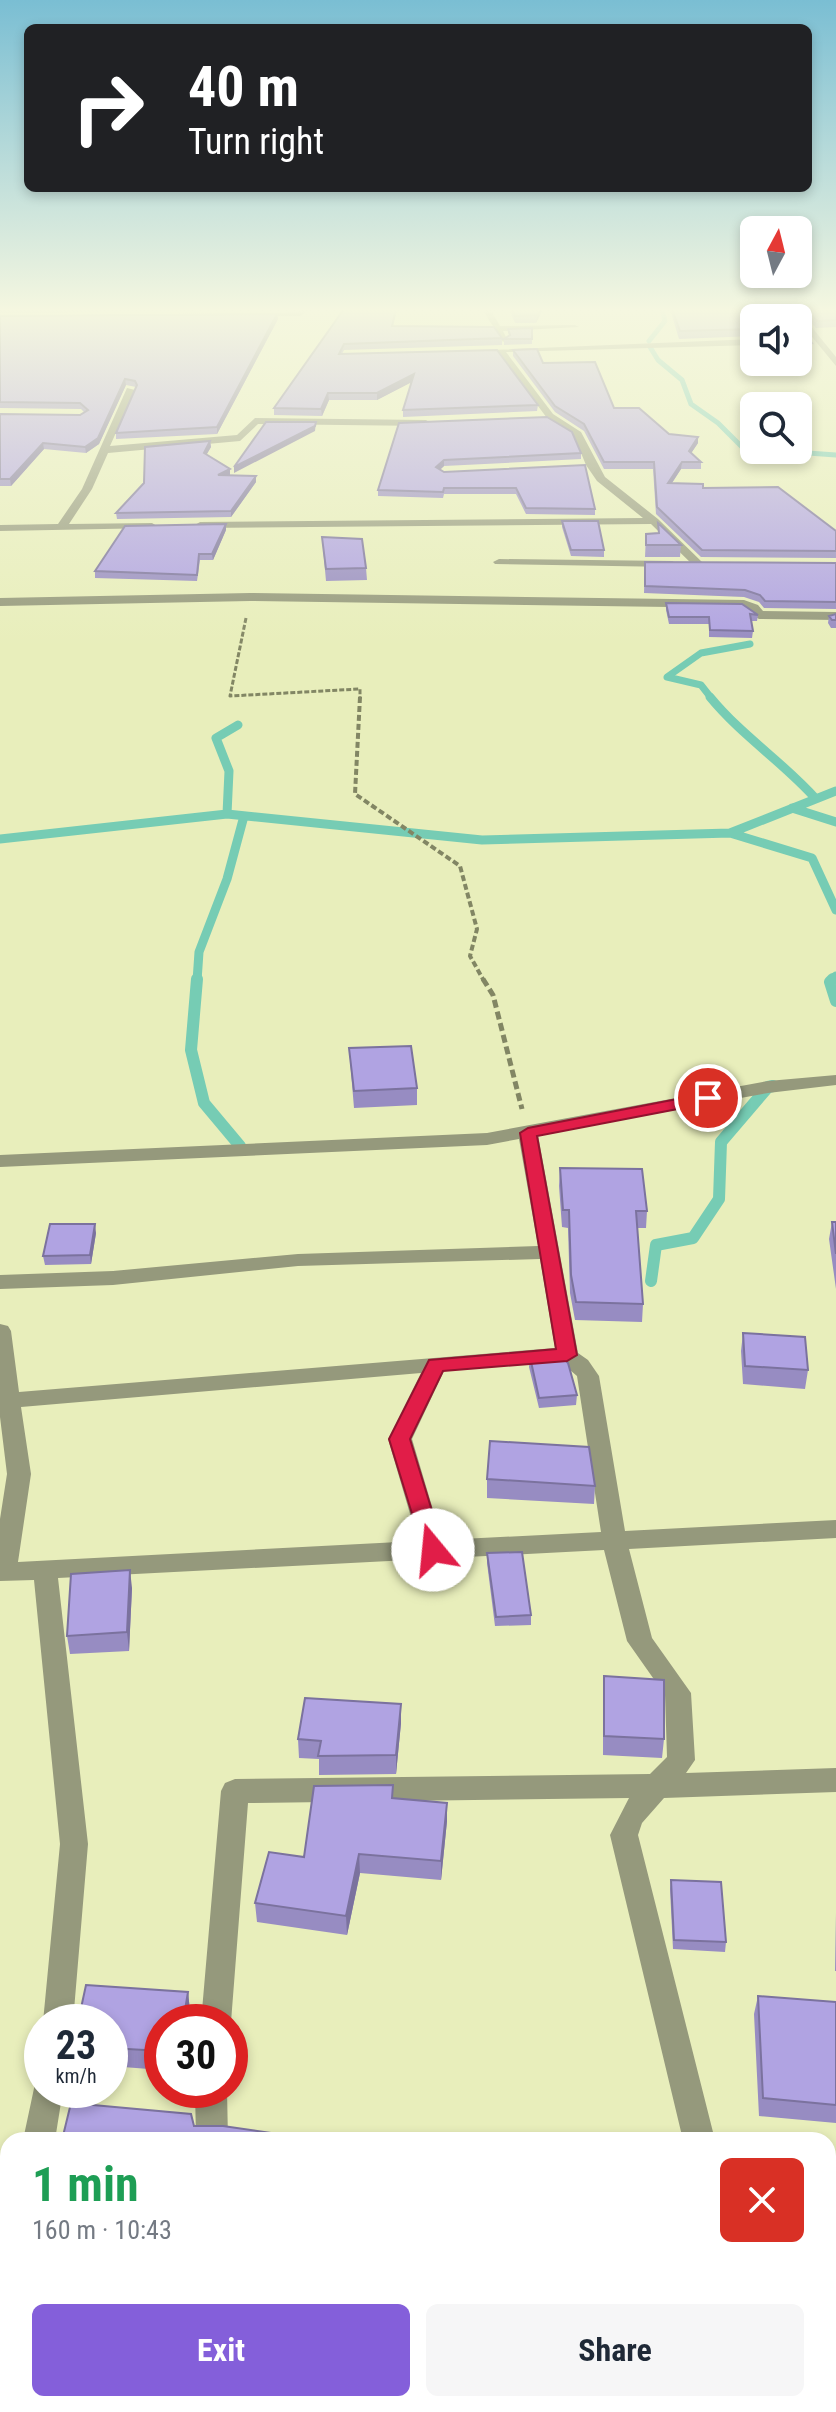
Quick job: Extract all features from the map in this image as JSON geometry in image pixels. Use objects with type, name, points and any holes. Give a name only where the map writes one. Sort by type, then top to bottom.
[{"type":"street","points":[[61,528],[87,489],[116,422]]},
{"type":"street","points":[[104,450],[240,438],[255,422]]},
{"type":"street","points":[[305,422],[434,423]]},
{"type":"street","points":[[559,422],[578,434],[591,465],[608,485],[654,521],[699,565]]},
{"type":"street","points":[[577,466],[591,465]]},
{"type":"street","points":[[192,525],[654,521]]},
{"type":"street","points":[[0,528],[160,526]]},
{"type":"street","points":[[499,562],[714,565]]},
{"type":"street","points":[[0,602],[250,597],[744,604],[759,615],[836,616]]},
{"type":"street","points":[[0,1161],[487,1139],[768,1087],[836,1080]]},
{"type":"street","points":[[528,1133],[567,1355]]},
{"type":"street","points":[[0,1282],[113,1278],[298,1260],[548,1252]]},
{"type":"street","points":[[0,1331],[4,1401],[19,1474],[2,1572],[836,1529]]},
{"type":"street","points":[[4,1401],[57,1394],[567,1355],[580,1363],[588,1376],[614,1540],[640,1641],[678,1693],[681,1760],[626,1822],[624,1835],[697,2132]]},
{"type":"street","points":[[433,1550],[400,1439],[436,1365]]},
{"type":"street","points":[[45,1570],[74,1844],[60,2004]]},
{"type":"street","points":[[217,2004],[235,1791],[660,1786],[836,1780]]},
{"type":"street","points":[[40,2132],[44,2108]]},
{"type":"street","points":[[211,2108],[212,2132]]},
{"type":"path","points":[[250,597],[230,696],[360,689],[355,794],[460,866],[477,929],[470,956],[493,995],[528,1133]]},
{"type":"building","points":[[0,422],[106,422],[98,438],[85,447],[43,443],[10,479],[0,479]]},
{"type":"building","points":[[121,422],[220,422],[217,427],[116,433]]},
{"type":"building","points":[[266,422],[316,422],[315,426],[234,467]]},
{"type":"building","points":[[555,422],[572,432],[581,453],[444,460],[436,467],[444,472],[585,465],[595,509],[526,508],[516,488],[444,488],[443,492],[378,490],[399,423]]},
{"type":"building","points":[[580,422],[655,422],[669,434],[698,437],[689,451],[701,462],[682,462],[668,483],[703,484],[703,488],[778,487],[836,531],[836,551],[702,550],[657,507],[654,462],[604,462]]},
{"type":"building","points":[[210,441],[204,453],[230,469],[218,475],[256,476],[231,511],[116,513],[144,483],[145,447]]},
{"type":"building","points":[[562,521],[598,521],[604,550],[571,550]]},
{"type":"building","points":[[658,523],[681,545],[646,545],[646,534],[659,533]]},
{"type":"building","points":[[226,524],[212,554],[199,554],[197,575],[95,571],[125,526]]},
{"type":"building","points":[[322,537],[362,539],[366,568],[326,569]]},
{"type":"building","points":[[645,562],[836,563],[836,602],[765,601],[760,595],[745,590],[645,586]]},
{"type":"building","points":[[666,603],[742,604],[758,615],[750,614],[753,631],[710,630],[709,617],[669,617]]},
{"type":"building","points":[[411,1046],[417,1088],[354,1091],[349,1048]]},
{"type":"building","points":[[560,1168],[642,1169],[647,1211],[636,1211],[643,1304],[576,1302],[571,1275],[569,1210],[563,1210]]},
{"type":"building","points":[[832,1222],[836,1222],[836,1254]]},
{"type":"building","points":[[50,1224],[95,1224],[90,1255],[43,1256]]},
{"type":"building","points":[[743,1333],[805,1337],[808,1370],[745,1366]]},
{"type":"building","points":[[530,1357],[562,1357],[568,1363],[577,1395],[539,1398]]},
{"type":"building","points":[[490,1441],[589,1447],[595,1486],[487,1479]]},
{"type":"building","points":[[522,1552],[531,1615],[496,1617],[487,1553]]},
{"type":"building","points":[[130,1570],[127,1632],[67,1636],[71,1574]]},
{"type":"building","points":[[604,1676],[664,1680],[664,1739],[604,1736]]},
{"type":"building","points":[[305,1698],[401,1704],[396,1755],[318,1756],[321,1741],[298,1739]]},
{"type":"building","points":[[393,1785],[392,1798],[447,1803],[441,1861],[359,1854],[346,1916],[255,1903],[269,1852],[304,1857],[314,1786]]},
{"type":"building","points":[[671,1880],[721,1882],[726,1942],[674,1940]]},
{"type":"building","points":[[86,1985],[188,1992],[186,2004],[144,2004],[144,2050],[128,2049],[128,2004],[82,2004]]},
{"type":"building","points":[[758,1996],[836,2002],[836,2105],[763,2098]]},
{"type":"building","points":[[70,2108],[126,2108],[191,2114],[194,2126],[223,2126],[264,2132],[64,2132]]},
{"type":"waterway","points":[[716,422],[740,445]]},
{"type":"waterway","points":[[812,453],[836,455]]},
{"type":"waterway","points":[[712,699],[701,685],[667,677],[701,653],[750,644]]},
{"type":"waterway","points":[[710,697],[816,799]]},
{"type":"waterway","points":[[227,814],[229,771],[216,738],[238,725]]},
{"type":"waterway","points":[[816,799],[836,791]]},
{"type":"waterway","points":[[793,808],[816,799]]},
{"type":"waterway","points":[[730,833],[793,808]]},
{"type":"waterway","points":[[793,808],[836,822]]},
{"type":"waterway","points":[[0,839],[227,814]]},
{"type":"waterway","points":[[227,814],[482,840],[730,833]]},
{"type":"waterway","points":[[197,981],[199,952],[227,879],[244,816]]},
{"type":"waterway","points":[[730,833],[812,858],[836,910]]},
{"type":"waterway","points":[[836,976],[830,982],[836,1001]]},
{"type":"waterway","points":[[197,979],[191,1050],[204,1103],[240,1146]]},
{"type":"waterway","points":[[651,1281],[656,1245],[693,1238],[719,1199],[721,1142],[768,1087],[773,1086]]},
{"type":"route","points":[[433,1550],[400,1439],[436,1365],[567,1355],[528,1133],[708,1098]]}]
